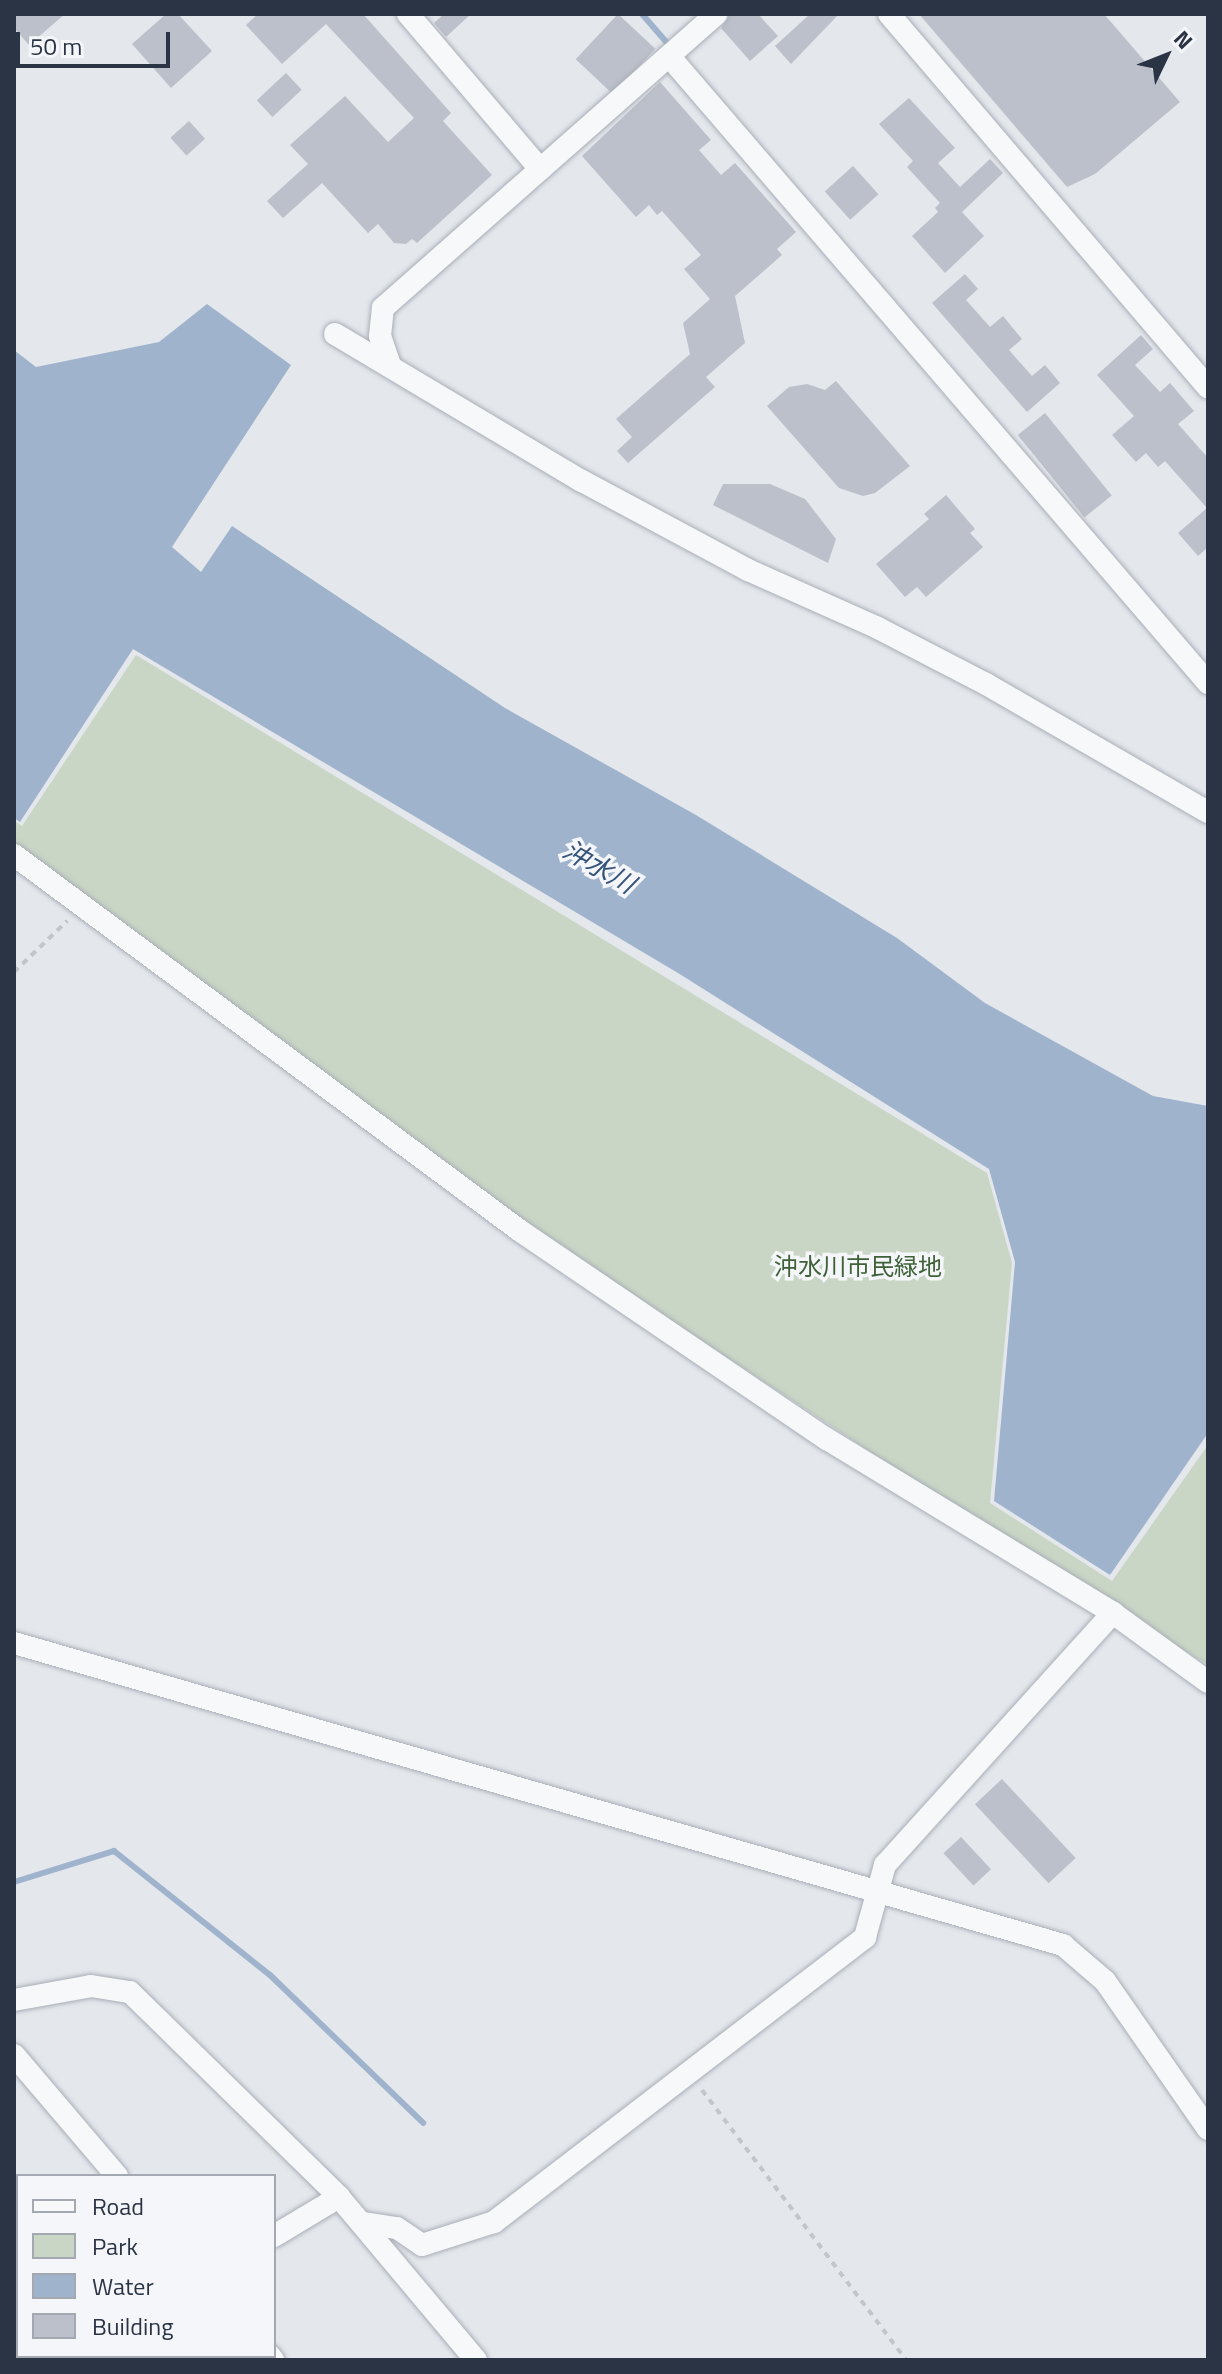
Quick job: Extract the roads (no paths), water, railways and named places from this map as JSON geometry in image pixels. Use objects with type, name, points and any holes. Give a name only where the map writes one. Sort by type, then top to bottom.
[{"type":"street","points":[[408,14],[540,169]]},
{"type":"street","points":[[390,365],[380,336],[383,308],[716,14]]},
{"type":"street","points":[[889,14],[1208,387]]},
{"type":"street","points":[[669,56],[1208,683]]},
{"type":"street","points":[[335,334],[582,481],[748,570],[986,684],[1208,812]]},
{"type":"street","points":[[14,855],[532,1239],[827,1439],[1113,1613],[1208,1682]]},
{"type":"street","points":[[364,2223],[397,2228],[422,2245],[494,2222],[691,2075],[865,1937],[885,1865],[1113,1613]]},
{"type":"street","points":[[14,1643],[876,1895],[1063,1945],[1085,1960],[1105,1981],[1208,2129]]},
{"type":"street","points":[[14,2000],[91,1986],[130,1992],[364,2223],[476,2360]]},
{"type":"street","points":[[14,2055],[115,2174]]},
{"type":"street","points":[[276,2235],[339,2197]]},
{"type":"water","name":"沖水川","points":[[207,304],[291,365],[172,547],[201,572],[232,526],[505,708],[696,815],[897,938],[985,1003],[1153,1096],[1208,1106],[1208,1433],[1110,1575],[994,1501],[1015,1262],[989,1169],[678,973],[133,649],[20,822],[14,818],[14,350],[36,367],[159,342]]},
{"type":"waterway","points":[[642,14],[667,43]]},
{"type":"waterway","points":[[14,1882],[114,1851],[270,1975],[423,2123]]},
{"type":"park label","name":"沖水川市民緑地","points":[[858,1267]]}]
